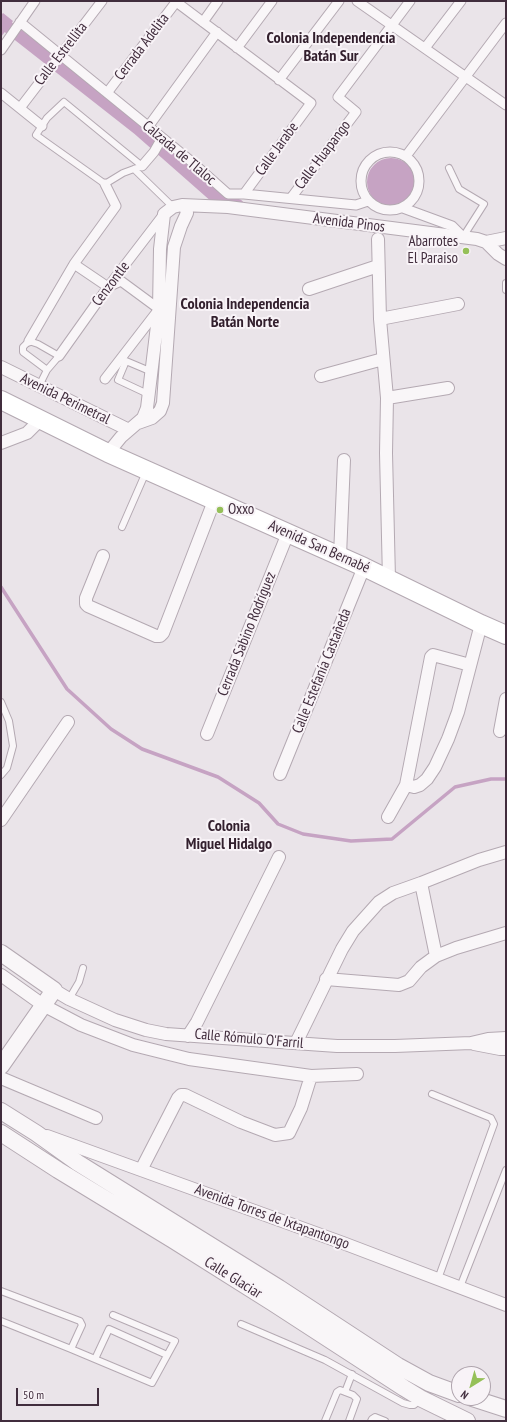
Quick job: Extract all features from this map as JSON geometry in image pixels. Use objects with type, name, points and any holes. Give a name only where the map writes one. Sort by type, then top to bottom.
[{"type":"main road","name":"Avenida San Bernabé","points":[[1,400],[108,453],[364,567],[481,624],[505,632]]},
{"type":"street","points":[[1,50],[35,1]]},
{"type":"street","name":"Calle Estrellita","points":[[20,108],[102,1]]},
{"type":"street","points":[[202,22],[218,1]]},
{"type":"street","points":[[237,48],[272,1]]},
{"type":"street","points":[[176,2],[279,80],[339,1]]},
{"type":"street","points":[[358,1],[506,105]]},
{"type":"street","name":"Calle Huapango","points":[[291,198],[356,112],[338,97],[410,1]]},
{"type":"street","points":[[425,48],[461,1]]},
{"type":"street","name":"Cerrada Adelita","points":[[107,93],[176,2]]},
{"type":"street","name":"Calzada de Tlaloc","points":[[20,22],[228,194],[291,198],[356,205],[368,201]]},
{"type":"street","points":[[406,156],[506,23]]},
{"type":"street","points":[[148,127],[217,32]]},
{"type":"street","name":"Calle Jarabe","points":[[244,194],[311,104],[279,80]]},
{"type":"street","points":[[2,94],[42,126]]},
{"type":"street","points":[[138,168],[154,152],[161,139]]},
{"type":"street","points":[[393,151],[406,156],[416,168],[420,183],[415,198],[403,208],[390,211],[378,208],[368,201],[361,188],[361,174],[367,162],[379,153],[393,151]]},
{"type":"street","points":[[29,341],[74,264],[116,206],[105,184]]},
{"type":"street","name":"Avenida Pinos","points":[[174,209],[228,207],[463,237],[486,242]]},
{"type":"street","points":[[403,208],[452,226],[463,237]]},
{"type":"street","points":[[108,453],[146,413],[150,395],[159,309],[160,249],[174,209],[187,213],[180,226],[174,247],[164,402],[160,411],[152,418],[133,427]]},
{"type":"street","name":"Cenzontle","points":[[59,356],[108,287],[174,209]]},
{"type":"street","points":[[486,242],[506,238]]},
{"type":"street","points":[[378,239],[380,319],[387,398],[386,453],[389,579]]},
{"type":"street","points":[[486,242],[498,254],[506,259]]},
{"type":"street","points":[[74,264],[108,287],[121,281],[159,309]]},
{"type":"street","points":[[309,289],[378,266]]},
{"type":"street","points":[[380,319],[458,304]]},
{"type":"street","points":[[105,379],[159,309]]},
{"type":"street","points":[[321,376],[383,359]]},
{"type":"street","name":"Avenida Perimetral","points":[[1,367],[39,386],[133,427]]},
{"type":"street","points":[[387,398],[448,388]]},
{"type":"street","points":[[1,443],[27,433],[40,420]]},
{"type":"street","points":[[340,556],[344,460]]},
{"type":"street","points":[[103,556],[86,598],[88,606],[156,636],[160,636],[163,633],[214,501]]},
{"type":"street","name":"Cerrada Sabino Rodríguez","points":[[207,734],[288,533]]},
{"type":"street","name":"Calle Estefanía Castañeda","points":[[280,774],[364,567]]},
{"type":"street","points":[[406,785],[414,787],[420,785],[427,779],[435,767],[458,712],[481,624]]},
{"type":"street","points":[[388,817],[406,785],[429,660],[433,655],[470,665]]},
{"type":"street","points":[[500,731],[505,708]]},
{"type":"street","points":[[1,820],[68,722]]},
{"type":"street","points":[[296,1043],[326,979],[353,930],[379,902],[393,893],[421,884],[479,860],[506,852]]},
{"type":"street","name":"Calle Rómulo O'Farril","points":[[279,857],[197,1022],[188,1036],[337,1046],[395,1046],[471,1043],[488,1039],[506,1038]]},
{"type":"street","points":[[421,884],[436,956]]},
{"type":"street","points":[[326,979],[399,986],[409,980],[421,967],[436,956],[456,948],[506,933]]},
{"type":"street","points":[[1,953],[69,999],[115,1020],[146,1030],[188,1036]]},
{"type":"street","points":[[1,975],[43,1005],[81,1025],[133,1044],[189,1059],[311,1076],[357,1074]]},
{"type":"street","points":[[1,1066],[54,990]]},
{"type":"street","points":[[471,1043],[506,1049]]},
{"type":"street","points":[[140,1170],[181,1095],[185,1095],[241,1122],[275,1135],[289,1133],[301,1108],[311,1076]]},
{"type":"street","points":[[1,1078],[96,1118]]},
{"type":"street","name":"Calle Glaciar","points":[[1,1111],[36,1133],[78,1164],[279,1288],[394,1372],[422,1399],[467,1421]]},
{"type":"street","name":"Calle Glaciar","points":[[1,1133],[273,1303],[394,1372],[451,1391]]},
{"type":"street","name":"Avenida Torres de Ixtapantongo","points":[[36,1133],[343,1243],[506,1305]]},
{"type":"street","points":[[491,1404],[506,1409]]},
{"type":"lane","points":[[138,168],[105,184],[36,135],[47,118],[64,102],[138,168],[174,209]]},
{"type":"lane","points":[[449,168],[459,189],[484,204],[463,237]]},
{"type":"lane","points":[[506,283],[506,290]]},
{"type":"lane","points":[[39,386],[48,370],[59,356],[38,344],[29,341],[23,347],[23,352],[48,370]]},
{"type":"lane","points":[[150,395],[118,380],[126,361],[152,372]]},
{"type":"lane","points":[[122,527],[147,470]]},
{"type":"lane","points":[[1,702],[9,721],[13,746],[7,768],[1,775]]},
{"type":"lane","points":[[69,999],[78,982],[82,968]]},
{"type":"lane","points":[[432,1094],[491,1118],[494,1124],[438,1280]]},
{"type":"lane","points":[[460,1287],[506,1170]]},
{"type":"lane","points":[[1,1291],[80,1322],[82,1325],[71,1349]]},
{"type":"lane","points":[[1,1321],[152,1383],[175,1340],[113,1315]]},
{"type":"lane","points":[[241,1324],[325,1360],[403,1403],[414,1405],[422,1399]]},
{"type":"lane","points":[[95,1359],[109,1330],[167,1355]]},
{"type":"lane","points":[[345,1392],[352,1374]]},
{"type":"lane","points":[[325,1421],[337,1392],[340,1390],[353,1395],[357,1399],[349,1421]]},
{"type":"lane","points":[[371,1421],[375,1417],[385,1421]]},
{"type":"shaded area","points":[[3,13],[13,21],[1,37],[1,15]]},
{"type":"shaded area","points":[[391,158],[400,160],[408,165],[413,173],[415,182],[413,191],[408,199],[400,204],[391,206],[382,204],[374,199],[369,191],[367,182],[369,173],[374,165],[382,160]]},
{"type":"waterway","points":[[8,27],[138,129],[213,195],[228,204],[238,205]]},
{"type":"waterway","points":[[1,587],[67,689],[111,729],[142,749],[218,777],[259,803],[278,824],[303,834],[351,841],[392,839],[455,787],[491,779],[506,779]]},
{"type":"place","name":"Abarrotes El Paraiso","points":[[466,251]]},
{"type":"place","name":"Oxxo","points":[[220,510]]},
{"type":"district","name":"Colonia Independencia Batán Sur","points":[[331,47]]},
{"type":"district","name":"Colonia Independencia Batán Norte","points":[[245,313]]},
{"type":"district","name":"Colonia Miguel Hidalgo","points":[[229,835]]}]
